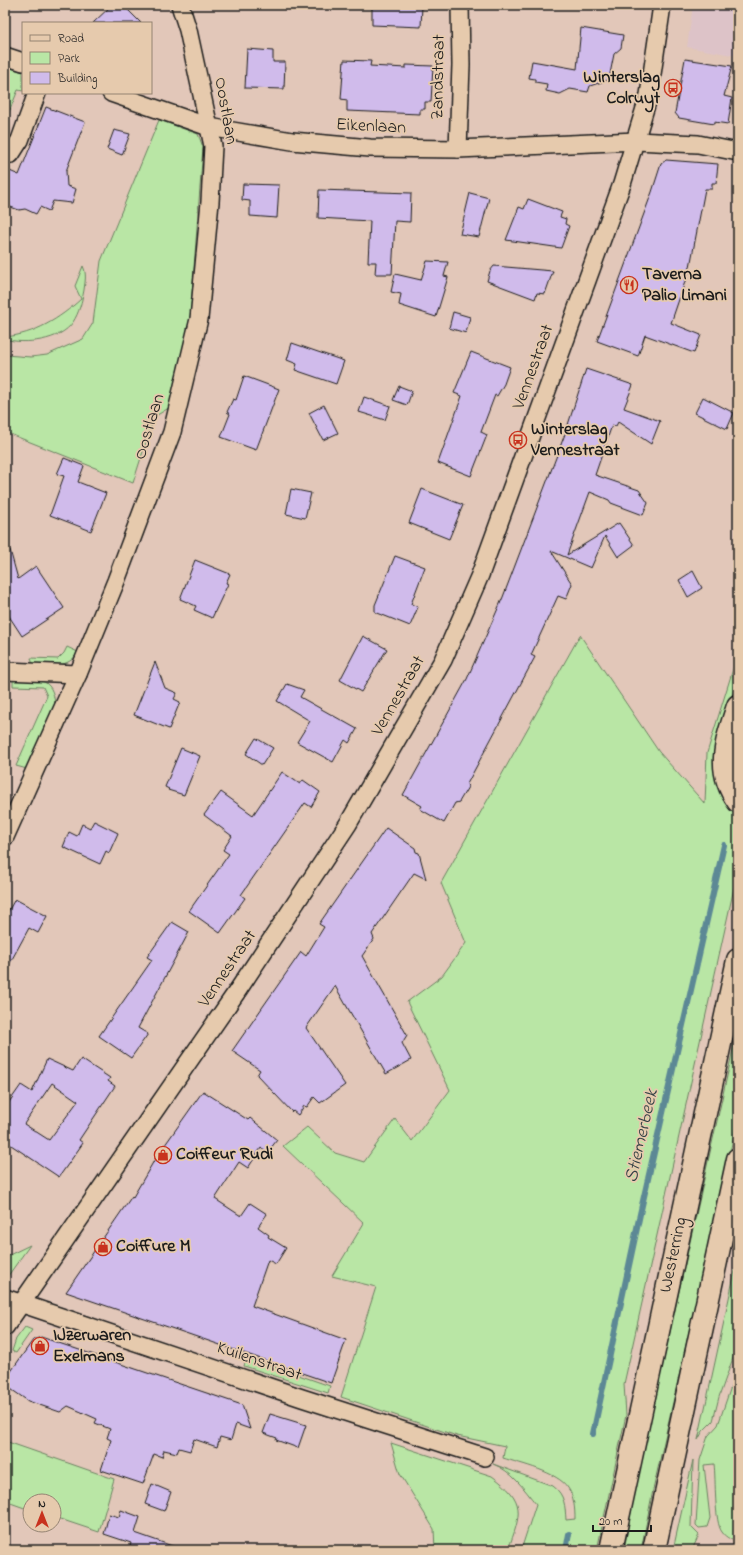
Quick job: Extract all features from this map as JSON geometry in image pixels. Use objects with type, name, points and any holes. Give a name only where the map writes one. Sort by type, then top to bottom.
[{"type":"highway","points":[[738,706],[727,740],[724,765],[731,791],[738,801]]},
{"type":"highway","name":"Westerring","points":[[611,1550],[738,960]]},
{"type":"highway","points":[[654,1550],[738,1159]]},
{"type":"street","name":"Oostlaan","points":[[5,837],[78,674],[116,581],[172,432],[198,319],[210,202],[213,146],[188,30],[180,5]]},
{"type":"street","name":"Zandstraat","points":[[458,149],[461,65],[460,5]]},
{"type":"street","name":"Vennestraat","points":[[5,1327],[236,993],[339,837],[443,660],[480,576],[636,141],[649,95],[662,5]]},
{"type":"street","points":[[5,56],[22,62]]},
{"type":"street","points":[[5,155],[11,154],[20,140],[37,94]]},
{"type":"street","name":"Eikenlaan","points":[[114,94],[209,127],[292,141],[370,148],[458,149],[636,141],[698,144],[738,152]]},
{"type":"street","points":[[5,671],[78,674]]},
{"type":"street","name":"Kuilenstraat","points":[[5,1298],[302,1398],[485,1457]]},
{"type":"shaded area","points":[[693,5],[738,5],[738,56],[687,47]]},
{"type":"green space","points":[[5,66],[22,72],[22,91],[18,90],[5,122]]},
{"type":"green space","points":[[159,120],[198,134],[203,147],[190,321],[172,406],[154,417],[133,483],[5,432],[5,355],[31,357],[47,355],[83,339],[93,323],[101,261]]},
{"type":"green space","points":[[83,266],[85,278],[80,307],[73,322],[67,328],[60,334],[42,340],[22,342],[5,339],[5,337],[26,333],[46,324],[64,313],[81,299],[75,286]]},
{"type":"green space","points":[[580,635],[659,752],[705,804],[707,753],[738,653],[738,676],[717,746],[724,795],[738,817],[738,879],[734,888],[624,1384],[626,1415],[597,1550],[521,1550],[536,1504],[512,1476],[500,1467],[493,1464],[553,1486],[562,1497],[565,1505],[566,1520],[575,1519],[572,1495],[563,1482],[556,1477],[538,1469],[503,1458],[505,1446],[457,1436],[341,1397],[376,1287],[332,1276],[364,1223],[283,1146],[307,1127],[335,1153],[364,1162],[395,1119],[412,1141],[450,1090],[407,1002],[442,976],[466,943],[441,883]]},
{"type":"green space","points":[[67,647],[78,652],[70,661],[58,665],[33,665],[31,658],[58,659]]},
{"type":"green space","points":[[13,679],[42,681],[51,689],[54,696],[55,705],[27,769],[16,766],[47,696],[43,687],[13,686]]},
{"type":"green space","points":[[738,1027],[738,1117],[653,1490],[641,1550],[624,1550],[636,1484]]},
{"type":"green space","points":[[30,1245],[5,1280],[5,1257]]},
{"type":"green space","points":[[738,1257],[738,1344],[719,1397],[713,1421],[703,1431],[698,1440]]},
{"type":"green space","points":[[25,1327],[32,1330],[16,1353],[12,1351],[16,1339]]},
{"type":"green space","points":[[247,1357],[330,1386],[328,1393],[244,1366]]},
{"type":"green space","points":[[738,1366],[738,1542],[725,1536],[719,1527],[716,1510],[714,1464],[704,1465],[710,1518],[707,1527],[699,1528],[696,1525],[700,1460],[708,1436],[718,1425]]},
{"type":"green space","points":[[5,1441],[114,1479],[99,1532],[62,1520],[62,1493],[22,1493],[22,1507],[5,1501]]},
{"type":"green space","points":[[391,1443],[492,1476],[503,1485],[516,1501],[518,1509],[516,1527],[508,1550],[435,1550],[434,1529],[400,1474]]},
{"type":"green space","points":[[693,1460],[691,1527],[699,1535],[692,1550],[673,1550]]},
{"type":"building","points":[[112,5],[123,5],[140,22],[94,22]]},
{"type":"building","points":[[372,5],[422,5],[421,27],[372,25]]},
{"type":"building","points":[[581,28],[623,35],[621,48],[614,54],[610,74],[619,76],[590,86],[588,92],[570,89],[560,94],[546,91],[547,84],[535,82],[535,79],[529,78],[532,61],[577,69]]},
{"type":"building","points":[[247,49],[273,51],[273,62],[285,62],[284,89],[245,88]]},
{"type":"building","points":[[685,59],[732,66],[724,96],[732,98],[728,124],[714,122],[714,124],[679,118],[675,113]]},
{"type":"building","points":[[344,60],[371,61],[370,66],[406,68],[406,65],[433,66],[431,102],[425,102],[425,109],[420,109],[420,114],[347,111],[347,100],[341,99]]},
{"type":"building","points":[[46,107],[85,122],[66,171],[67,186],[76,189],[72,203],[53,201],[49,211],[40,207],[36,214],[25,209],[19,210],[5,205],[5,169],[19,175]]},
{"type":"building","points":[[114,130],[130,134],[122,155],[107,149]]},
{"type":"building","points":[[666,160],[718,164],[716,183],[712,183],[712,189],[705,189],[690,267],[671,323],[701,335],[694,353],[645,335],[638,356],[597,341],[661,164]]},
{"type":"building","points":[[243,184],[279,185],[277,218],[250,216],[250,201],[242,200]]},
{"type":"building","points":[[319,190],[411,193],[410,222],[395,221],[392,274],[375,274],[376,262],[368,262],[370,221],[318,218]]},
{"type":"building","points":[[470,193],[489,198],[479,237],[460,234]]},
{"type":"building","points":[[528,199],[562,212],[560,217],[566,219],[565,224],[569,226],[561,248],[506,240],[519,207],[524,209]]},
{"type":"building","points":[[427,261],[448,262],[444,276],[448,277],[436,317],[399,305],[401,294],[391,292],[395,274],[421,280]]},
{"type":"building","points":[[494,266],[553,271],[545,294],[537,293],[535,299],[487,281],[490,271]]},
{"type":"building","points":[[453,312],[470,317],[466,333],[449,328]]},
{"type":"building","points":[[292,343],[344,361],[336,384],[295,370],[297,364],[287,360]]},
{"type":"building","points":[[471,352],[510,367],[504,384],[497,396],[495,395],[481,432],[487,435],[471,476],[438,463],[462,396],[454,393]]},
{"type":"building","points":[[586,369],[633,385],[624,408],[660,421],[651,444],[618,422],[616,426],[612,425],[595,475],[639,490],[648,503],[643,515],[611,503],[609,500],[590,492],[567,555],[619,523],[634,545],[618,557],[605,536],[591,568],[551,551],[572,584],[566,599],[558,596],[531,655],[535,657],[467,784],[468,787],[459,802],[455,803],[444,823],[420,809],[422,806],[403,795],[467,679],[503,597],[565,434]]},
{"type":"building","points":[[244,376],[279,389],[256,450],[221,437],[230,414],[227,412],[233,399],[236,400]]},
{"type":"building","points":[[399,386],[412,391],[407,405],[393,400]]},
{"type":"building","points":[[364,397],[390,406],[385,420],[359,412]]},
{"type":"building","points":[[703,397],[734,413],[727,429],[695,413]]},
{"type":"building","points":[[324,405],[338,433],[323,440],[309,413]]},
{"type":"building","points":[[64,458],[84,466],[78,482],[106,493],[91,531],[50,515],[64,476],[57,474]]},
{"type":"building","points":[[291,489],[311,493],[305,518],[286,514]]},
{"type":"building","points":[[422,489],[463,505],[449,539],[409,523]]},
{"type":"building","points":[[5,550],[10,550],[18,579],[36,566],[64,608],[22,636],[5,610]]},
{"type":"building","points":[[395,556],[425,567],[411,604],[418,607],[410,626],[375,612],[375,605]]},
{"type":"building","points":[[195,560],[230,574],[226,583],[228,584],[212,618],[194,610],[196,606],[180,599]]},
{"type":"building","points":[[693,571],[702,588],[688,597],[679,580]]},
{"type":"building","points":[[363,636],[387,649],[361,692],[340,680]]},
{"type":"building","points":[[155,662],[165,688],[177,693],[174,699],[180,702],[169,729],[134,715]]},
{"type":"building","points":[[287,684],[304,690],[300,697],[357,729],[349,743],[345,740],[333,762],[297,742],[310,721],[277,701]]},
{"type":"building","points":[[256,738],[273,748],[262,765],[246,754]]},
{"type":"building","points":[[181,748],[200,756],[184,795],[168,790],[169,789],[165,787]]},
{"type":"building","points":[[282,772],[300,784],[303,780],[320,792],[311,807],[305,803],[241,895],[245,898],[220,933],[189,911],[229,854],[223,850],[232,836],[204,815],[221,792],[253,815]]},
{"type":"building","points":[[94,821],[118,833],[109,853],[106,851],[100,864],[63,847],[69,832],[77,836],[82,824],[90,828]]},
{"type":"building","points":[[386,828],[415,848],[416,852],[419,853],[426,879],[414,873],[372,934],[374,939],[362,956],[407,1035],[402,1043],[411,1060],[386,1074],[335,986],[306,1028],[345,1085],[320,1103],[314,1097],[307,1107],[304,1106],[298,1115],[293,1111],[292,1112],[257,1075],[260,1070],[232,1051],[301,952],[306,956],[324,927],[319,924]]},
{"type":"building","points":[[15,899],[47,916],[38,933],[29,928],[5,972],[5,917]]},
{"type":"building","points":[[172,922],[189,932],[138,1028],[148,1034],[131,1058],[99,1036],[152,960],[147,957]]},
{"type":"building","points":[[47,1059],[73,1071],[81,1059],[110,1078],[108,1081],[115,1086],[79,1140],[83,1143],[59,1177],[5,1141],[5,1108],[21,1085],[32,1092]],"holes":[[[52,1083],[78,1101],[49,1140],[24,1124]]]},
{"type":"building","points":[[203,1091],[248,1120],[250,1118],[277,1140],[267,1153],[261,1148],[248,1168],[239,1162],[215,1199],[241,1216],[250,1203],[267,1214],[258,1227],[269,1235],[268,1237],[286,1248],[276,1264],[268,1260],[252,1306],[346,1340],[331,1383],[66,1292],[132,1196],[133,1197],[155,1159]]},
{"type":"building","points":[[41,1337],[242,1405],[250,1429],[236,1424],[231,1440],[220,1437],[217,1447],[194,1439],[190,1451],[179,1448],[177,1453],[164,1450],[162,1457],[154,1454],[143,1484],[101,1470],[111,1440],[107,1438],[110,1429],[95,1423],[97,1419],[68,1406],[60,1412],[28,1401],[5,1385],[5,1380],[33,1340]]},
{"type":"building","points":[[270,1414],[306,1425],[298,1448],[276,1440],[277,1438],[263,1433]]},
{"type":"building","points":[[152,1484],[171,1492],[164,1511],[145,1504]]},
{"type":"building","points":[[121,1510],[140,1517],[135,1533],[178,1548],[178,1550],[129,1550],[131,1543],[104,1534],[109,1514],[119,1517]]},
{"type":"waterway","name":"Stiemerbeek","points":[[593,1434],[640,1214],[724,845]]},
{"type":"waterway","name":"Stiemerbeek","points":[[566,1550],[569,1534]]},
{"type":"place","name":"Winterslag Colruyt","points":[[673,88]]},
{"type":"place","name":"Taverna Palio Limani","points":[[629,285]]},
{"type":"place","name":"Winterslag Vennestraat","points":[[518,440]]},
{"type":"place","name":"Coiffeur Rudi","points":[[163,1155]]},
{"type":"place","name":"Coiffure M","points":[[103,1247]]},
{"type":"place","name":"IJzerwaren Exelmans","points":[[40,1346]]}]
